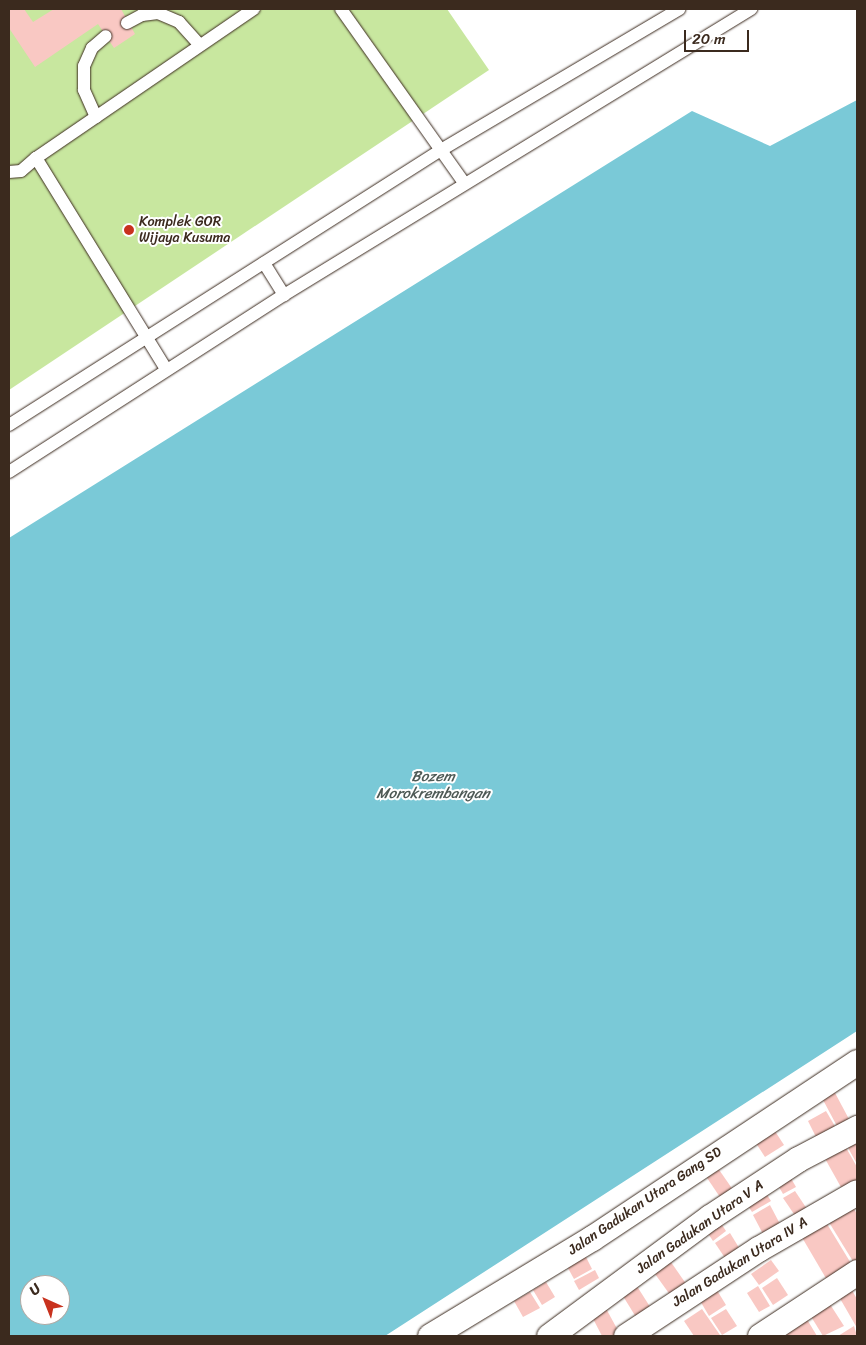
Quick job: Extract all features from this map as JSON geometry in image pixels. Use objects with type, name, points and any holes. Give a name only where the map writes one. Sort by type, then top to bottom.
[{"type":"street","name":"Jalan Gadukan Utara Gang SD","points":[[430,1336],[592,1238],[857,1062]]},
{"type":"street","name":"Jalan Gadukan Utara V A","points":[[549,1336],[710,1217],[798,1158],[857,1128]]},
{"type":"street","name":"Jalan Gadukan Utara IV A","points":[[626,1336],[758,1249],[857,1192]]},
{"type":"street","points":[[765,1335],[857,1272]]},
{"type":"lane","points":[[9,172],[21,171],[36,158],[254,9]]},
{"type":"lane","points":[[341,9],[464,183]]},
{"type":"lane","points":[[9,425],[442,150],[679,9]]},
{"type":"lane","points":[[9,472],[166,369],[284,295],[464,183],[751,9]]},
{"type":"lane","points":[[127,23],[142,15],[158,14],[179,22],[200,45]]},
{"type":"lane","points":[[96,117],[84,90],[84,66],[92,48],[106,36]]},
{"type":"lane","points":[[36,158],[166,369]]},
{"type":"lane","points":[[264,263],[284,295]]},
{"type":"green space","name":"Komplek GOR Wijaya Kusuma","points":[[9,9],[447,9],[489,70],[9,390]]},
{"type":"water","name":"Bozem Morokrembangan","points":[[857,100],[857,1031],[385,1336],[9,1336],[9,538],[692,111],[770,146]]},
{"type":"building","points":[[9,9],[24,9],[33,22],[54,9],[121,9],[135,34],[114,48],[98,24],[35,67],[9,28]]},
{"type":"building","points":[[834,1091],[850,1121],[838,1128],[822,1098]]},
{"type":"building","points":[[826,1111],[836,1128],[817,1139],[808,1121]]},
{"type":"building","points":[[769,1122],[784,1145],[765,1157],[750,1134]]},
{"type":"building","points":[[857,1140],[857,1164],[847,1146]]},
{"type":"building","points":[[844,1144],[857,1167],[857,1180],[842,1189],[823,1155]]},
{"type":"building","points":[[715,1164],[738,1197],[726,1206],[703,1172]]},
{"type":"building","points":[[788,1173],[796,1187],[783,1194],[775,1180]]},
{"type":"building","points":[[764,1190],[771,1201],[752,1212],[745,1201]]},
{"type":"building","points":[[795,1191],[807,1209],[796,1217],[783,1198]]},
{"type":"building","points":[[851,1204],[857,1214],[857,1261],[854,1263],[827,1219]]},
{"type":"building","points":[[770,1205],[780,1224],[763,1234],[753,1215]]},
{"type":"building","points":[[716,1216],[726,1231],[713,1241],[703,1226]]},
{"type":"building","points":[[824,1219],[852,1265],[827,1280],[800,1234]]},
{"type":"building","points":[[730,1233],[741,1251],[727,1261],[715,1243]]},
{"type":"building","points":[[583,1251],[592,1269],[574,1279],[564,1261]]},
{"type":"building","points":[[666,1255],[689,1288],[673,1299],[650,1267]]},
{"type":"building","points":[[771,1260],[779,1271],[759,1285],[751,1274]]},
{"type":"building","points":[[595,1270],[599,1278],[579,1290],[574,1281]]},
{"type":"building","points":[[777,1278],[788,1295],[773,1305],[762,1288]]},
{"type":"building","points":[[633,1280],[654,1313],[639,1322],[618,1288]]},
{"type":"building","points":[[546,1282],[555,1297],[542,1305],[533,1290]]},
{"type":"building","points":[[712,1282],[726,1305],[709,1316],[695,1292]]},
{"type":"building","points":[[758,1286],[770,1306],[759,1312],[747,1293]]},
{"type":"building","points":[[850,1287],[857,1299],[857,1328],[838,1295]]},
{"type":"building","points":[[530,1292],[540,1308],[523,1317],[514,1301]]},
{"type":"building","points":[[826,1298],[844,1326],[823,1336],[807,1310]]},
{"type":"building","points":[[603,1303],[621,1336],[602,1336],[589,1311]]},
{"type":"building","points":[[702,1309],[720,1335],[694,1336],[684,1321]]},
{"type":"building","points":[[726,1309],[737,1326],[722,1335],[711,1318]]},
{"type":"building","points":[[805,1316],[817,1336],[775,1336]]},
{"type":"building","points":[[854,1326],[857,1336],[838,1336]]},
{"type":"place","name":"Komplek GOR Wijaya Kusuma","points":[[129,230]]}]
